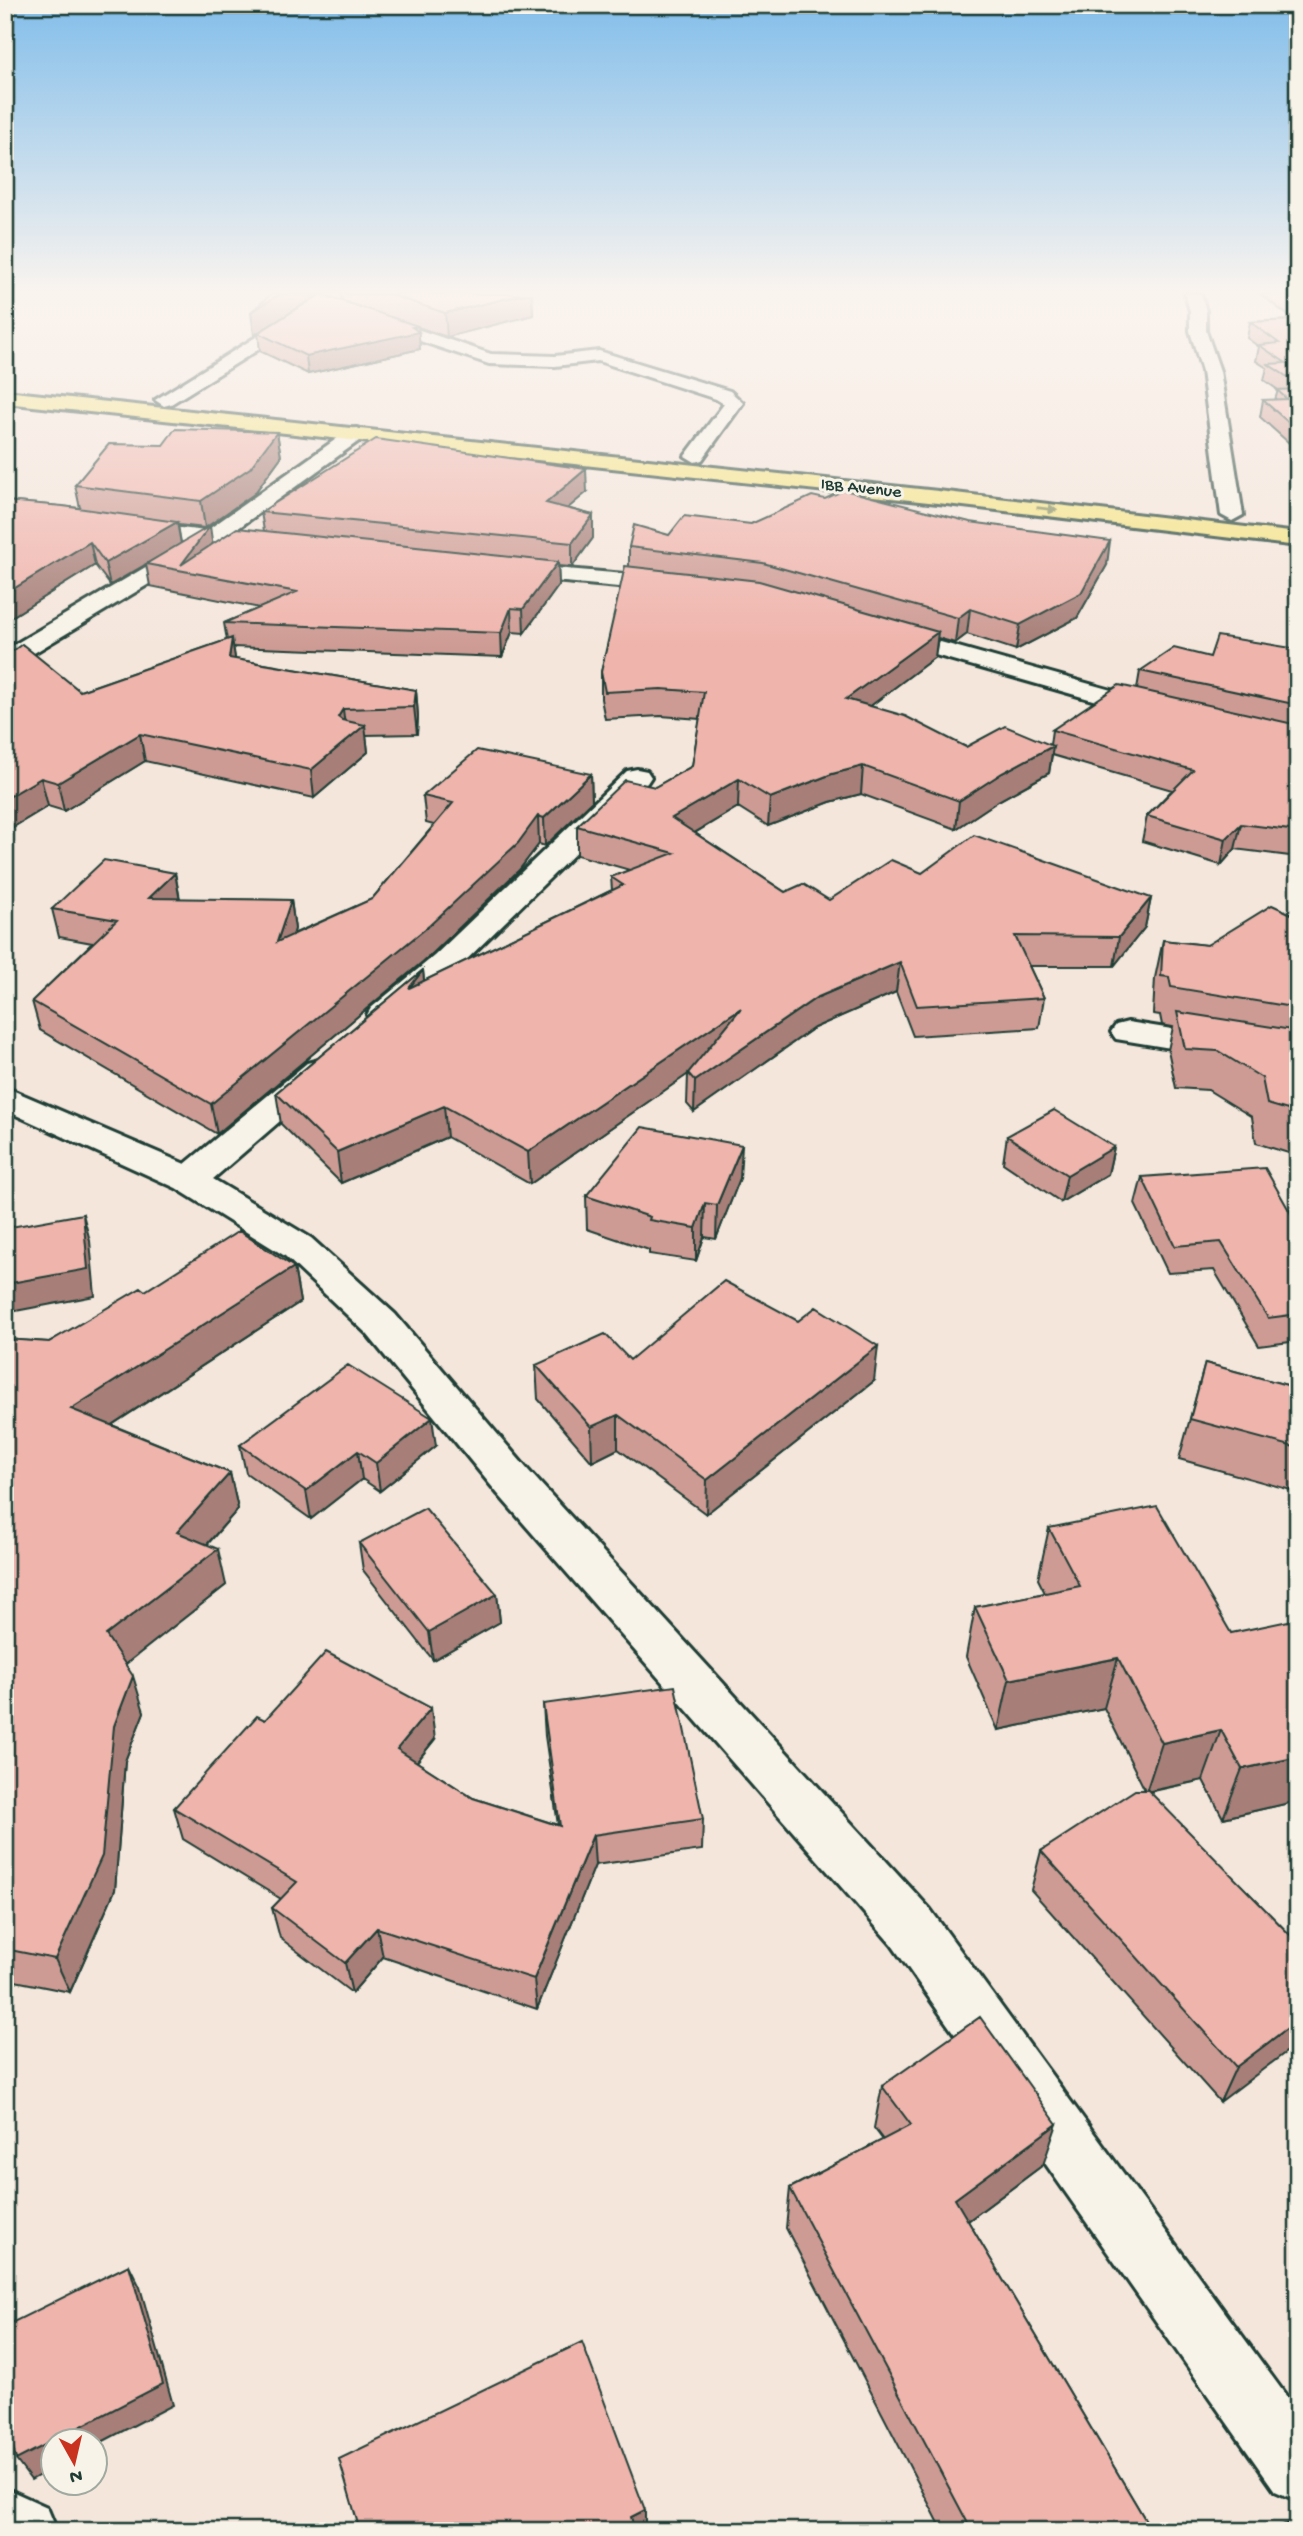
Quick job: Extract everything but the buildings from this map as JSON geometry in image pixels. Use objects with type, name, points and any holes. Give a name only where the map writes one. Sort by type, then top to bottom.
[{"type":"main road","name":"IBB Avenue","points":[[151,412],[938,497],[1298,540]]},
{"type":"main road","points":[[281,412],[1298,523]]},
{"type":"street","points":[[695,456],[727,412]]},
{"type":"street","points":[[1217,412],[1231,515]]},
{"type":"street","points":[[5,660],[210,538],[356,434]]},
{"type":"street","points":[[102,525],[290,547]]},
{"type":"street","points":[[489,570],[693,588]]},
{"type":"street","points":[[863,627],[1171,713]]},
{"type":"street","points":[[189,1180],[445,963],[637,778]]},
{"type":"street","points":[[1128,1032],[1298,1059]]},
{"type":"street","points":[[5,1097],[189,1180],[298,1247],[380,1324],[513,1482],[911,1927],[1298,2468]]},
{"type":"street","points":[[5,2522],[23,2531]]}]
